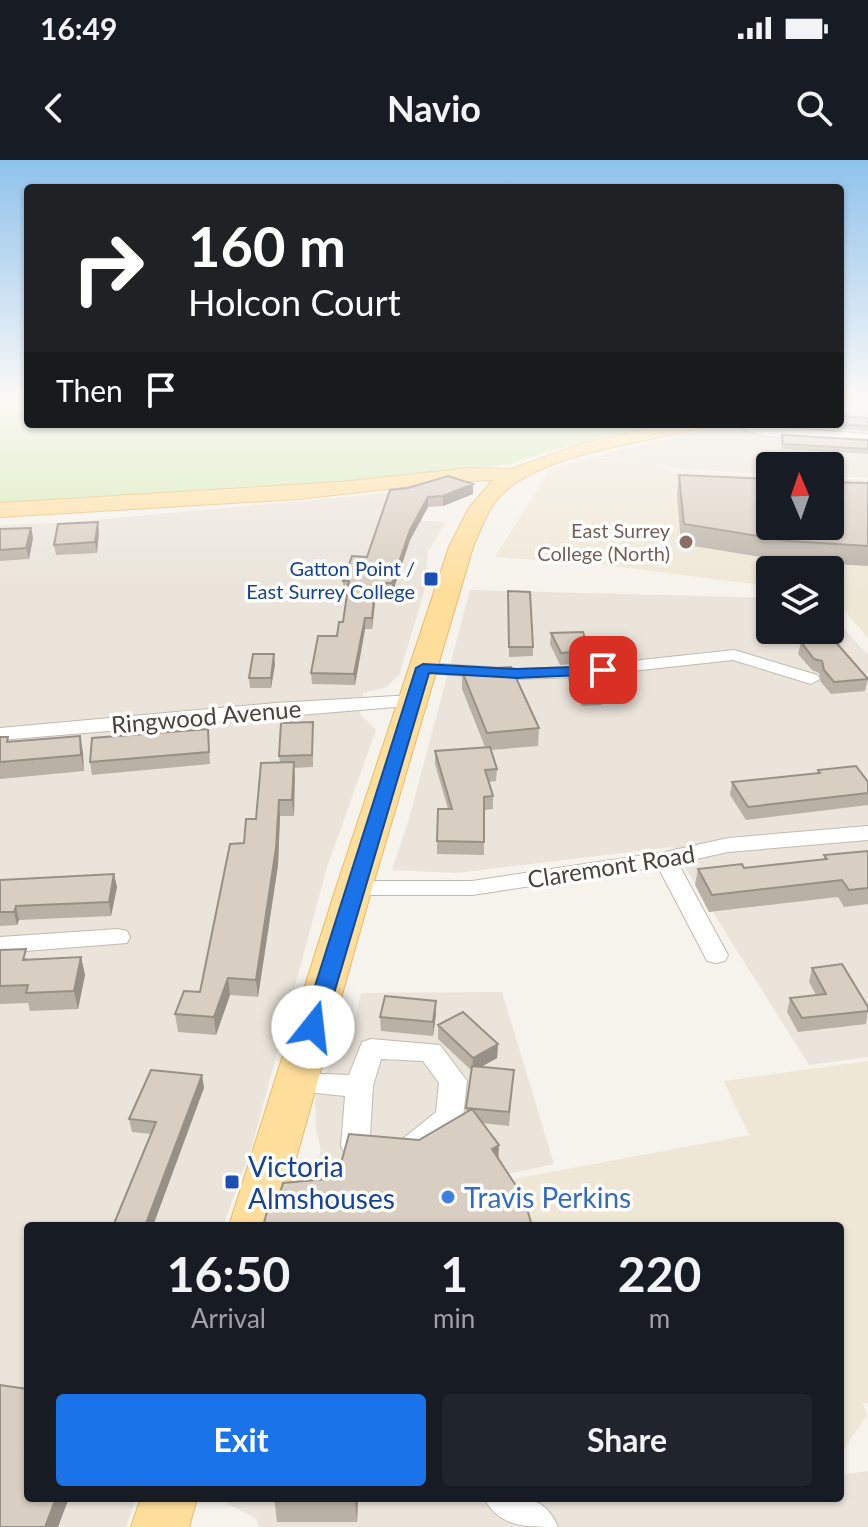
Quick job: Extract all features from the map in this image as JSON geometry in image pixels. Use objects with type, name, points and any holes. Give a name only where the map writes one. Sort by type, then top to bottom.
[{"type":"main road","points":[[254,1222],[354,888],[461,547],[495,489],[512,475],[538,463]]},
{"type":"main road","points":[[0,510],[270,494],[482,473],[512,475]]},
{"type":"main road","points":[[160,1527],[168,1502]]},
{"type":"street","name":"Ringwood Avenue","points":[[0,734],[276,709],[418,685],[734,655],[811,679]]},
{"type":"street","name":"Claremont Road","points":[[354,888],[472,888],[665,859],[728,845],[868,833]]},
{"type":"street","points":[[665,859],[716,955]]},
{"type":"street","points":[[0,945],[118,937]]},
{"type":"street","points":[[297,1083],[359,1086]]},
{"type":"street","points":[[507,1502],[539,1527]]},
{"type":"shaded area","name":"East Surrey College (North)","points":[[572,463],[646,463],[674,471],[756,475],[756,540],[844,540],[844,479],[868,480],[868,638],[844,610],[844,556],[756,556],[756,584],[596,564],[495,557],[550,469]]},
{"type":"shaded area","points":[[641,463],[756,463],[756,473],[681,469]]},
{"type":"shaded area","points":[[844,463],[868,463],[868,478],[844,477]]},
{"type":"shaded area","points":[[399,492],[422,521],[446,522],[428,551],[425,589],[399,675],[386,687],[363,693],[360,714],[376,730],[327,867],[252,1146],[224,1222],[24,1222],[24,1502],[135,1502],[126,1527],[0,1527],[0,525],[73,522]]},
{"type":"shaded area","points":[[470,590],[756,598],[756,644],[844,644],[844,628],[868,655],[868,1057],[809,1065],[672,847],[457,873],[392,870],[409,819]]},
{"type":"shaded area","points":[[502,992],[554,1164],[489,1178],[309,1196],[321,1150],[316,1130],[315,1090],[352,1031],[361,993]]},
{"type":"shaded area","points":[[868,1061],[868,1403],[863,1403],[867,1415],[844,1449],[844,1222],[524,1222],[514,1179],[749,1135],[724,1081]]},
{"type":"shaded area","points":[[868,1471],[868,1527],[259,1527],[257,1519],[228,1504],[844,1502],[844,1474]]},
{"type":"green space","points":[[0,463],[515,463],[240,497],[0,510]]},
{"type":"building","points":[[679,475],[756,478],[756,536],[684,524]]},
{"type":"building","points":[[448,476],[473,484],[443,496],[428,497],[410,530],[392,583],[376,583],[372,618],[365,618],[354,674],[311,673],[318,636],[337,636],[339,622],[343,622],[349,581],[343,581],[352,556],[367,557],[390,490]]},
{"type":"building","points":[[844,482],[868,483],[868,546],[783,540],[844,540]]},
{"type":"building","points":[[98,522],[95,542],[54,545],[58,524]]},
{"type":"building","points":[[31,528],[26,548],[0,550],[0,529]]},
{"type":"building","points":[[508,591],[530,592],[533,647],[509,647]]},
{"type":"building","points":[[583,632],[589,651],[561,653],[551,633]]},
{"type":"building","points":[[803,644],[837,644],[868,679],[834,682],[824,670],[822,661],[814,659]]},
{"type":"building","points":[[253,654],[274,654],[271,678],[249,678]]},
{"type":"building","points":[[594,666],[603,693],[583,694],[569,668]]},
{"type":"building","points":[[511,667],[539,728],[487,733],[462,671]]},
{"type":"building","points":[[313,722],[312,755],[279,756],[281,723]]},
{"type":"building","points":[[208,729],[209,752],[90,762],[92,738]]},
{"type":"building","points":[[80,736],[81,755],[0,762],[0,737],[8,737],[7,742]]},
{"type":"building","points":[[490,747],[497,769],[485,770],[493,796],[484,797],[484,842],[437,841],[438,809],[452,809],[435,751]]},
{"type":"building","points":[[294,762],[292,800],[279,800],[276,848],[256,980],[228,978],[214,1017],[175,1014],[184,991],[200,992],[230,844],[244,843],[246,819],[256,819],[261,763]]},
{"type":"building","points":[[856,766],[868,782],[868,793],[748,807],[732,782],[820,773],[818,770]]},
{"type":"building","points":[[868,851],[868,888],[849,890],[842,880],[712,895],[698,869],[742,864],[744,868]]},
{"type":"building","points":[[114,874],[109,902],[16,906],[14,912],[0,912],[0,880]]},
{"type":"building","points":[[26,949],[23,960],[81,957],[74,991],[26,993],[28,985],[0,986],[0,950]]},
{"type":"building","points":[[842,964],[868,1011],[802,1018],[790,998],[826,994],[812,968]]},
{"type":"building","points":[[385,996],[436,1001],[433,1022],[380,1017]]},
{"type":"building","points":[[463,1012],[498,1044],[473,1058],[438,1025]]},
{"type":"building","points":[[472,1066],[514,1070],[509,1112],[466,1108]]},
{"type":"building","points":[[151,1070],[202,1075],[147,1222],[115,1222],[156,1122],[129,1119]]},
{"type":"building","points":[[472,1109],[499,1145],[492,1149],[524,1198],[531,1222],[264,1222],[269,1205],[277,1203],[283,1183],[337,1178],[349,1134],[419,1140]]},
{"type":"building","points":[[0,1385],[24,1388],[24,1502],[54,1502],[45,1527],[0,1527]]},
{"type":"place","name":"East Surrey College (North)","points":[[686,542]]},
{"type":"place","name":"Gatton Point / East Surrey College","points":[[431,579]]},
{"type":"place","name":"Victoria Almshouses","points":[[232,1182]]},
{"type":"place","name":"Travis Perkins","points":[[448,1197]]},
{"type":"route","points":[[313,1027],[423,668],[517,674],[603,670]]}]
